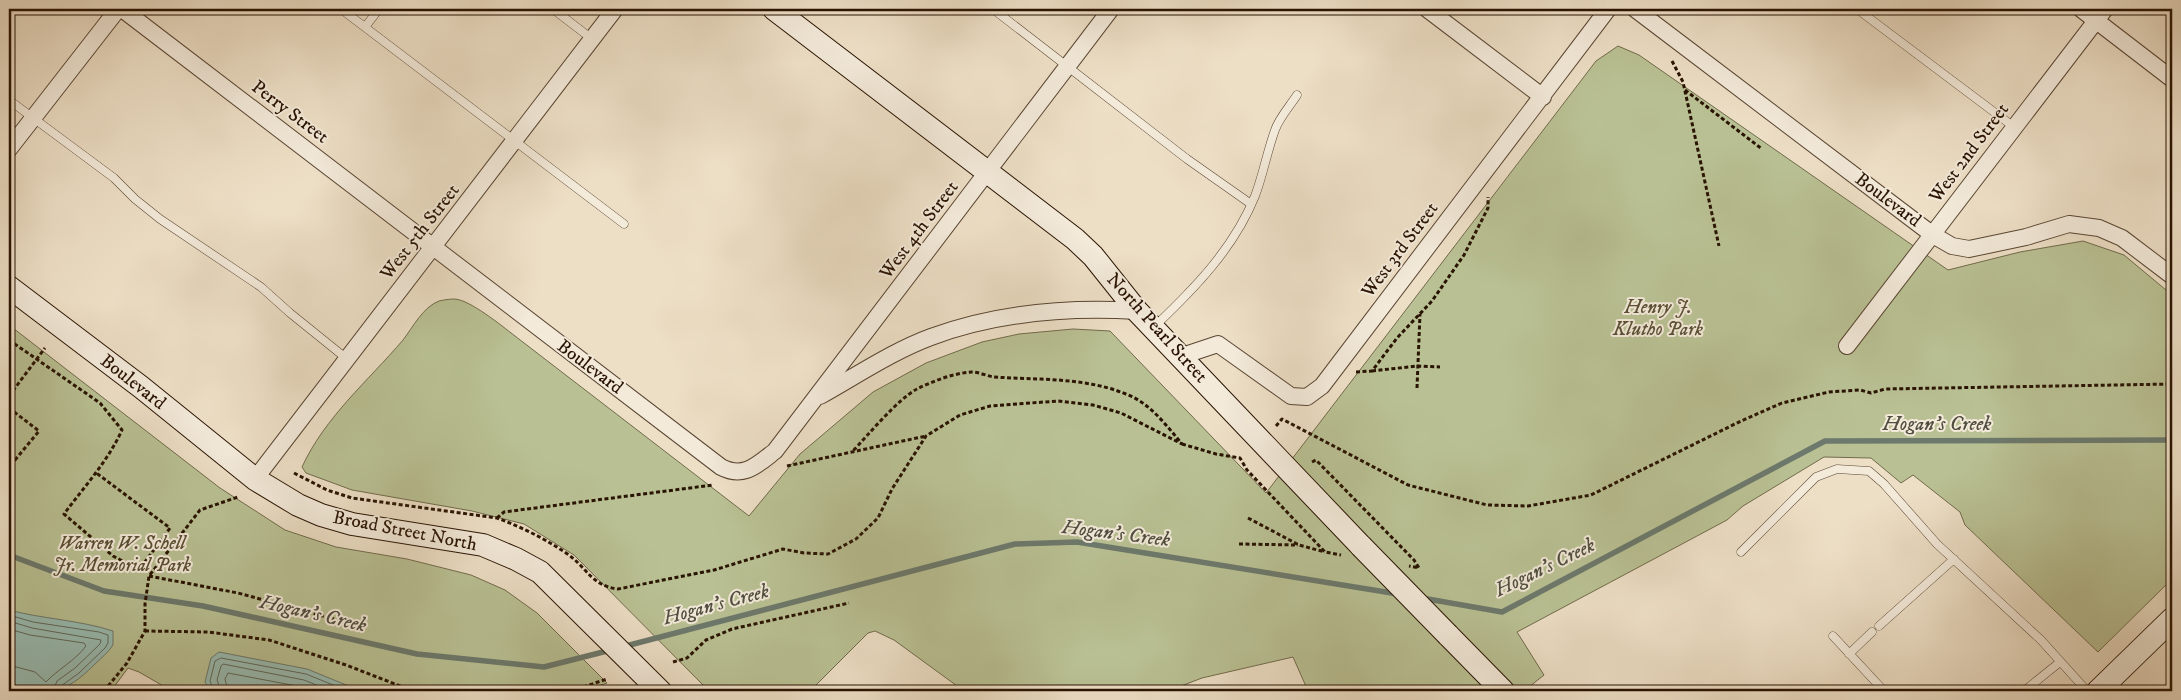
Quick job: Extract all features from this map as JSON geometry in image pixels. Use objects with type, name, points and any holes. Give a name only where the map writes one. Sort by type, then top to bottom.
[{"type":"street","points":[[9,149],[118,9]]},
{"type":"street","name":"Perry Street","points":[[122,9],[433,248]]},
{"type":"street","name":"West 5th Street","points":[[255,479],[615,9]]},
{"type":"street","name":"North Pearl Street","points":[[774,9],[1075,239],[1092,256],[1137,311],[1182,356],[1361,546],[1503,691]]},
{"type":"street","name":"West 4th Street","points":[[752,469],[775,451],[1111,9]]},
{"type":"street","name":"West 3rd Street","points":[[1182,356],[1218,344],[1291,396],[1307,396],[1322,386],[1608,9]]},
{"type":"street","name":"Boulevard","points":[[1635,9],[1933,235],[1952,246],[1969,249],[2026,237],[2069,224],[2099,228],[2122,238],[2172,276]]},
{"type":"street","points":[[2081,9],[2100,14],[2172,79]]},
{"type":"street","points":[[1435,11],[1542,96]]},
{"type":"street","name":"West 2nd Street","points":[[1847,346],[2100,14]]},
{"type":"street","name":"Boulevard","points":[[433,248],[721,467],[731,472],[752,469]]},
{"type":"street","name":"Boulevard","points":[[9,286],[141,387],[255,479]]},
{"type":"street","points":[[814,400],[880,362],[930,337],[984,320],[1046,311],[1089,308],[1137,311]]},
{"type":"street","name":"Broad Street North","points":[[255,479],[283,498],[321,515],[352,524],[470,542],[516,559],[540,572],[656,687]]},
{"type":"street","points":[[2098,691],[2172,619]]},
{"type":"lane","points":[[341,9],[624,224]]},
{"type":"lane","points":[[365,27],[379,9]]},
{"type":"lane","points":[[553,9],[592,39]]},
{"type":"lane","points":[[993,9],[1187,159],[1251,204]]},
{"type":"lane","points":[[1857,9],[2014,127]]},
{"type":"lane","points":[[1154,327],[1188,294],[1225,252],[1251,204],[1267,160],[1275,129],[1297,95]]},
{"type":"lane","points":[[9,100],[114,178],[135,200],[160,219],[261,287],[347,359]]},
{"type":"lane","points":[[1741,552],[1816,477],[1837,469],[1869,471],[1884,484],[1937,544],[2041,640],[2087,691]]},
{"type":"lane","points":[[1850,654],[1875,629],[1954,559]]},
{"type":"lane","points":[[1833,636],[1884,691]]},
{"type":"lane","points":[[2024,691],[2060,662]]},
{"type":"path","points":[[1672,61],[1683,82],[1719,246]]},
{"type":"path","points":[[1685,90],[1762,149]]},
{"type":"path","points":[[1372,371],[1397,338],[1432,301],[1464,255],[1488,208],[1488,197]]},
{"type":"path","points":[[1416,388],[1420,313]]},
{"type":"path","points":[[9,340],[100,403],[122,430],[113,450],[95,472],[64,514],[113,556],[139,570],[170,528],[95,472]]},
{"type":"path","points":[[9,396],[45,348]]},
{"type":"path","points":[[1356,372],[1417,366],[1440,367]]},
{"type":"path","points":[[852,452],[890,411],[916,389],[937,381],[973,372],[992,377],[1046,379],[1093,385],[1127,394],[1154,412],[1182,444]]},
{"type":"path","points":[[1276,426],[1282,419],[1408,485],[1487,505],[1528,506],[1591,496],[1741,421],[1782,403],[1829,392],[1860,390],[1871,393],[1885,389],[2172,384]]},
{"type":"path","points":[[787,466],[926,436],[960,415],[990,406],[1058,401],[1093,405],[1121,413],[1182,444],[1216,454],[1240,458]]},
{"type":"path","points":[[9,408],[39,431],[15,460],[9,455]]},
{"type":"path","points":[[294,473],[327,490],[352,498],[497,518],[519,526],[567,554],[606,588],[618,589],[714,570],[783,549],[804,554],[828,554],[856,539],[878,518],[892,489],[926,436]]},
{"type":"path","points":[[497,518],[504,512],[713,485]]},
{"type":"path","points":[[104,691],[127,663],[146,630],[145,604],[149,576],[200,510],[238,497]]},
{"type":"path","points":[[1248,518],[1299,545],[1325,552]]},
{"type":"path","points":[[1239,544],[1299,545]]},
{"type":"path","points":[[149,576],[238,593],[334,619]]},
{"type":"path","points":[[673,662],[687,658],[706,640],[732,629],[849,603]]},
{"type":"path","points":[[146,630],[208,632],[269,640],[346,665],[413,691]]},
{"type":"path","points":[[571,691],[608,679]]},
{"type":"green space","name":"Henry J. Klutho Park","points":[[1618,46],[1639,55],[1948,270],[2020,252],[2083,241],[2124,255],[2172,295],[2172,579],[2098,652],[1965,525],[1960,512],[1913,475],[1901,483],[1871,458],[1824,457],[1743,506],[1727,520],[1517,632],[1544,675],[1524,691],[1308,691],[1293,657],[1202,678],[1168,691],[964,691],[894,640],[875,631],[868,633],[810,691],[709,691],[574,555],[524,524],[472,511],[352,490],[306,473],[302,467],[335,416],[403,340],[423,313],[439,301],[454,299],[468,303],[494,320],[749,516],[800,454],[873,392],[926,363],[982,342],[1019,334],[1073,329],[1110,331],[1266,493],[1596,61]]},
{"type":"green space","name":"Warren W. Schell Jr. Memorial Park","points":[[9,325],[220,488],[285,530],[336,547],[407,559],[471,575],[505,590],[537,613],[607,683],[583,691],[172,691],[139,672],[128,668],[111,691],[9,691]]},
{"type":"water","points":[[9,610],[87,624],[113,631],[113,645],[83,675],[64,687],[45,691],[9,683]]},
{"type":"water","points":[[219,652],[307,669],[361,691],[211,691],[205,682],[211,658]]},
{"type":"waterway","name":"Hogan's Creek","points":[[1422,598],[1502,612],[1825,441],[2172,440]]},
{"type":"waterway","name":"Hogan's Creek","points":[[622,647],[1015,544],[1077,542],[1398,594]]},
{"type":"waterway","name":"Hogan's Creek","points":[[9,555],[104,591],[203,606],[417,654],[544,667],[611,650]]}]
